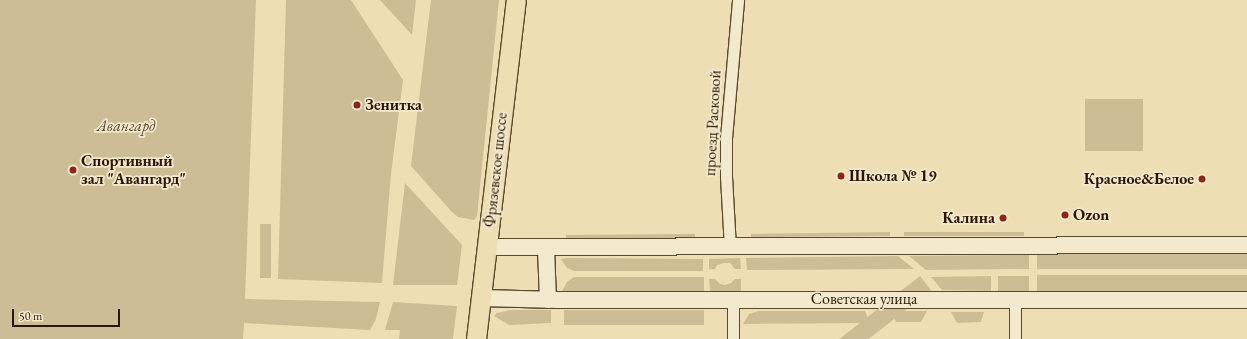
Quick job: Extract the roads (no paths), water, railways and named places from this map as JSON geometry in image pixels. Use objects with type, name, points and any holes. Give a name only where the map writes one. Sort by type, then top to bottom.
[{"type":"highway","name":"Фрязевское шоссе","points":[[476,339],[516,0]]},
{"type":"main road","points":[[488,247],[730,248],[1247,245]]},
{"type":"main road","points":[[546,248],[548,300]]},
{"type":"main road","name":"Советская улица","points":[[481,298],[548,300],[1015,298],[1247,300]]},
{"type":"street","name":"проезд Расковой","points":[[730,248],[726,177],[726,138],[738,0]]},
{"type":"street","points":[[1015,298],[1015,339]]},
{"type":"street","points":[[733,300],[733,339]]},
{"type":"place","name":"Зенитка","points":[[357,105]]},
{"type":"place","name":"Спортивный зал \"Авангард\"","points":[[73,170]]},
{"type":"place","name":"Школа № 19","points":[[841,176]]},
{"type":"place","name":"Красное&Белое","points":[[1202,179]]},
{"type":"place","name":"Ozon","points":[[1065,215]]},
{"type":"place","name":"Калина","points":[[1003,218]]},
{"type":"park label","name":"Авангард","points":[[126,126]]}]
